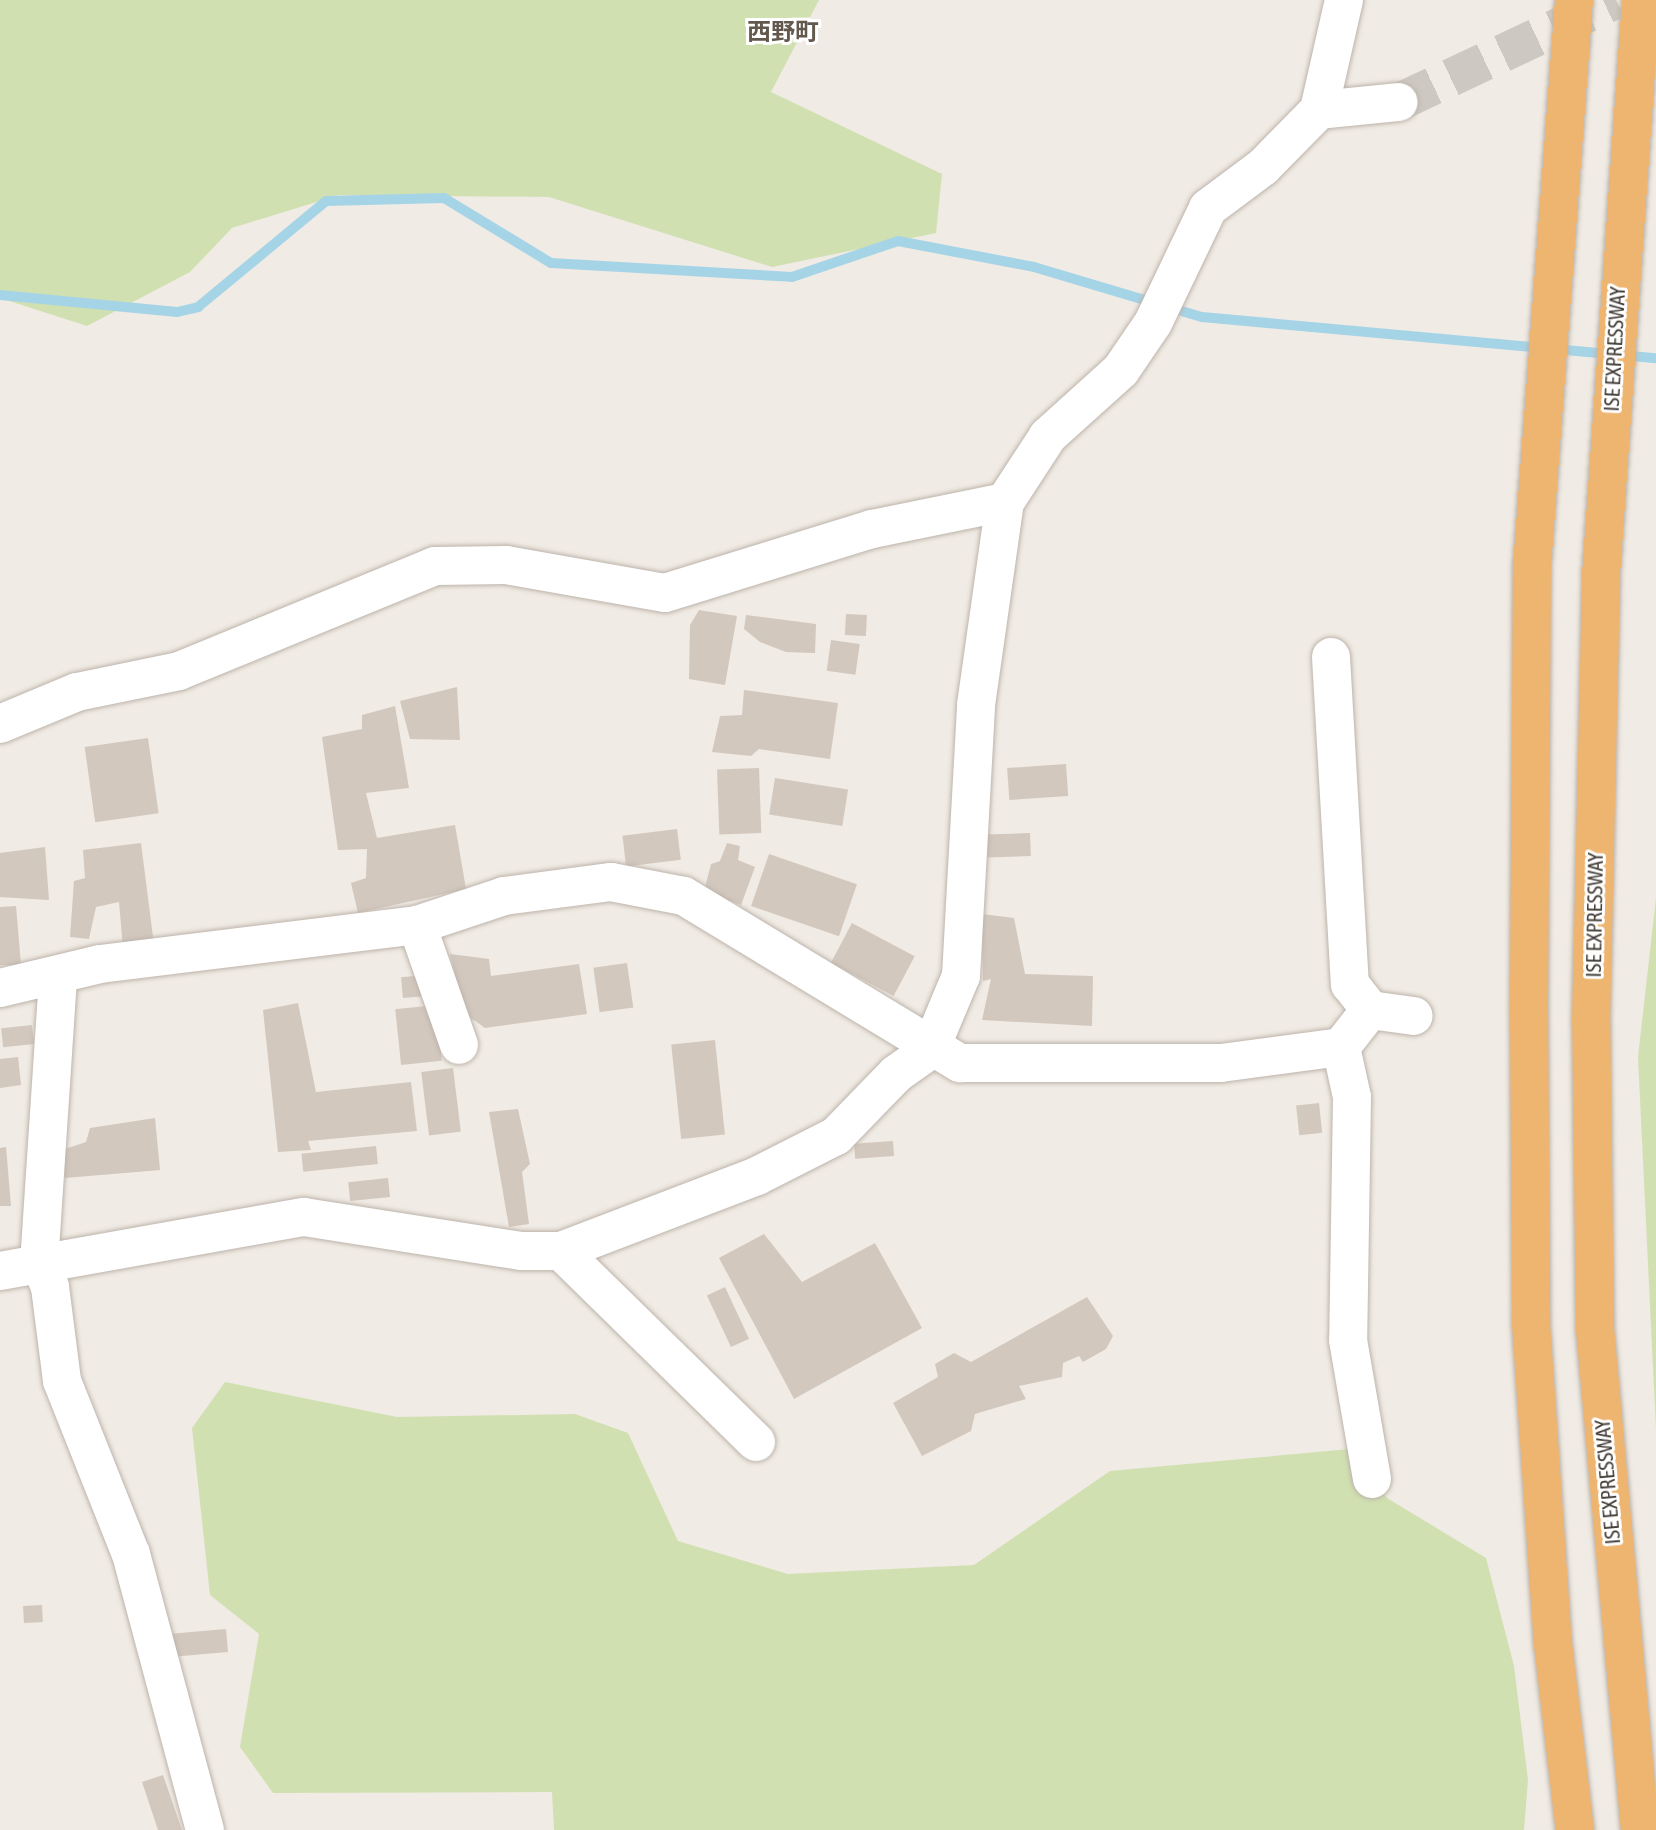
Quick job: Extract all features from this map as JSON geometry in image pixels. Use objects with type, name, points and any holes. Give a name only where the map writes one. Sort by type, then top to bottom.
[{"type":"highway","points":[[1574,0],[1532,566],[1529,1012],[1531,1323],[1553,1644],[1575,1830]]},
{"type":"highway","name":"ISE EXPRESSWAY","points":[[1640,1830],[1595,1329],[1591,1021],[1601,575],[1641,0]]},
{"type":"street","points":[[0,1271],[39,1261],[304,1217],[521,1251],[561,1251],[757,1176],[836,1136],[896,1074],[930,1051],[961,976],[976,705],[1005,502],[1048,436],[1133,351],[1208,208],[1263,167],[1319,110],[1344,0]]},
{"type":"street","points":[[1319,110],[1399,102]]},
{"type":"street","points":[[0,724],[77,692],[179,671],[435,566],[506,565],[664,593],[872,529],[1005,502]]},
{"type":"street","points":[[1331,657],[1350,984],[1370,1010],[1414,1016]]},
{"type":"street","points":[[0,988],[58,978],[100,964],[417,925],[504,896],[611,881],[684,896],[930,1051],[960,1063],[1221,1063],[1340,1047],[1370,1010]]},
{"type":"street","points":[[417,925],[459,1045]]},
{"type":"street","points":[[58,978],[39,1261],[50,1287],[62,1381],[131,1554],[205,1830]]},
{"type":"street","points":[[1340,1047],[1352,1097],[1348,1340],[1372,1479]]},
{"type":"street","points":[[561,1251],[756,1442]]},
{"type":"green space","points":[[0,0],[819,0],[771,92],[942,174],[936,233],[772,267],[549,197],[339,195],[232,228],[190,272],[87,326],[0,298]]},
{"type":"green space","points":[[1656,898],[1656,1429],[1638,1057]]},
{"type":"green space","points":[[225,1382],[397,1417],[575,1414],[628,1433],[678,1541],[788,1574],[974,1565],[1110,1471],[1350,1449],[1387,1498],[1486,1558],[1514,1666],[1528,1780],[1524,1830],[554,1830],[552,1792],[273,1793],[240,1747],[259,1634],[210,1595],[192,1428]]},
{"type":"building","points":[[699,610],[737,616],[725,685],[689,679],[690,625]]},
{"type":"building","points":[[846,614],[867,615],[866,636],[845,635]]},
{"type":"building","points":[[746,615],[816,624],[815,653],[786,652],[760,642],[744,629]]},
{"type":"building","points":[[831,640],[860,644],[855,675],[827,671]]},
{"type":"building","points":[[457,687],[460,740],[410,739],[400,701]]},
{"type":"building","points":[[744,690],[838,703],[830,759],[759,749],[751,756],[712,752],[720,716],[742,715]]},
{"type":"building","points":[[395,706],[409,788],[366,793],[377,838],[455,825],[466,889],[358,913],[351,883],[366,878],[367,849],[338,850],[322,737],[362,729],[362,715]]},
{"type":"building","points":[[148,738],[159,813],[95,822],[85,747]]},
{"type":"building","points":[[1066,764],[1068,796],[1009,800],[1007,768]]},
{"type":"building","points":[[759,768],[761,833],[719,834],[717,769]]},
{"type":"building","points":[[775,778],[848,790],[842,826],[769,815]]},
{"type":"building","points":[[677,829],[681,860],[626,866],[622,836]]},
{"type":"building","points":[[1030,833],[1031,856],[988,857],[987,835]]},
{"type":"building","points":[[141,843],[154,945],[123,948],[119,902],[96,907],[89,939],[70,937],[74,881],[85,878],[83,850]]},
{"type":"building","points":[[727,843],[740,846],[738,860],[755,867],[741,905],[704,891],[711,864],[720,861]]},
{"type":"building","points":[[45,847],[49,900],[0,897],[0,853]]},
{"type":"building","points":[[769,854],[857,884],[839,936],[751,906]]},
{"type":"building","points":[[16,906],[21,965],[0,965],[0,907]]},
{"type":"building","points":[[982,914],[1014,918],[1025,974],[1093,976],[1092,1026],[982,1020],[991,979],[983,981]]},
{"type":"building","points":[[852,923],[915,956],[894,996],[831,963]]},
{"type":"building","points":[[450,954],[489,959],[491,976],[579,964],[587,1014],[485,1028],[464,1013]]},
{"type":"building","points":[[627,963],[633,1008],[600,1012],[593,968]]},
{"type":"building","points":[[426,975],[428,996],[403,998],[401,977]]},
{"type":"building","points":[[298,1003],[316,1092],[411,1082],[417,1131],[308,1141],[311,1150],[278,1152],[263,1010]]},
{"type":"building","points":[[436,1005],[442,1061],[401,1065],[395,1009]]},
{"type":"building","points":[[32,1025],[34,1044],[3,1047],[1,1028]]},
{"type":"building","points":[[715,1040],[725,1134],[681,1139],[671,1045]]},
{"type":"building","points":[[18,1057],[21,1085],[0,1088],[0,1059]]},
{"type":"building","points":[[453,1068],[461,1132],[429,1135],[421,1072]]},
{"type":"building","points":[[1319,1103],[1322,1133],[1299,1135],[1296,1105]]},
{"type":"building","points":[[518,1109],[530,1164],[522,1172],[529,1224],[509,1227],[489,1112]]},
{"type":"building","points":[[155,1118],[160,1170],[65,1178],[62,1150],[86,1142],[90,1128]]},
{"type":"building","points":[[893,1141],[894,1156],[855,1159],[854,1144]]},
{"type":"building","points":[[376,1146],[378,1164],[303,1172],[301,1154]]},
{"type":"building","points":[[6,1147],[11,1206],[0,1206],[0,1148]]},
{"type":"building","points":[[388,1178],[390,1197],[350,1201],[348,1182]]},
{"type":"building","points":[[764,1234],[802,1282],[875,1243],[922,1328],[794,1399],[719,1258]]},
{"type":"building","points":[[725,1287],[749,1339],[731,1347],[707,1295]]},
{"type":"building","points":[[1087,1297],[1113,1336],[1106,1349],[1083,1362],[1079,1356],[1063,1363],[1062,1377],[1019,1386],[1026,1399],[975,1414],[971,1431],[922,1456],[893,1403],[938,1377],[935,1364],[954,1353],[971,1362]]},
{"type":"building","points":[[42,1605],[43,1622],[24,1623],[23,1606]]},
{"type":"building","points":[[226,1629],[228,1652],[173,1657],[171,1634]]},
{"type":"building","points":[[163,1775],[182,1830],[158,1830],[142,1782]]},
{"type":"waterway","points":[[0,295],[177,312],[198,307],[326,201],[444,198],[551,263],[792,277],[898,241],[1034,267],[1202,317],[1656,358]]},
{"type":"tunnel","points":[[1399,102],[1616,0]]},
{"type":"district","name":"西野町","points":[[783,32]]}]
